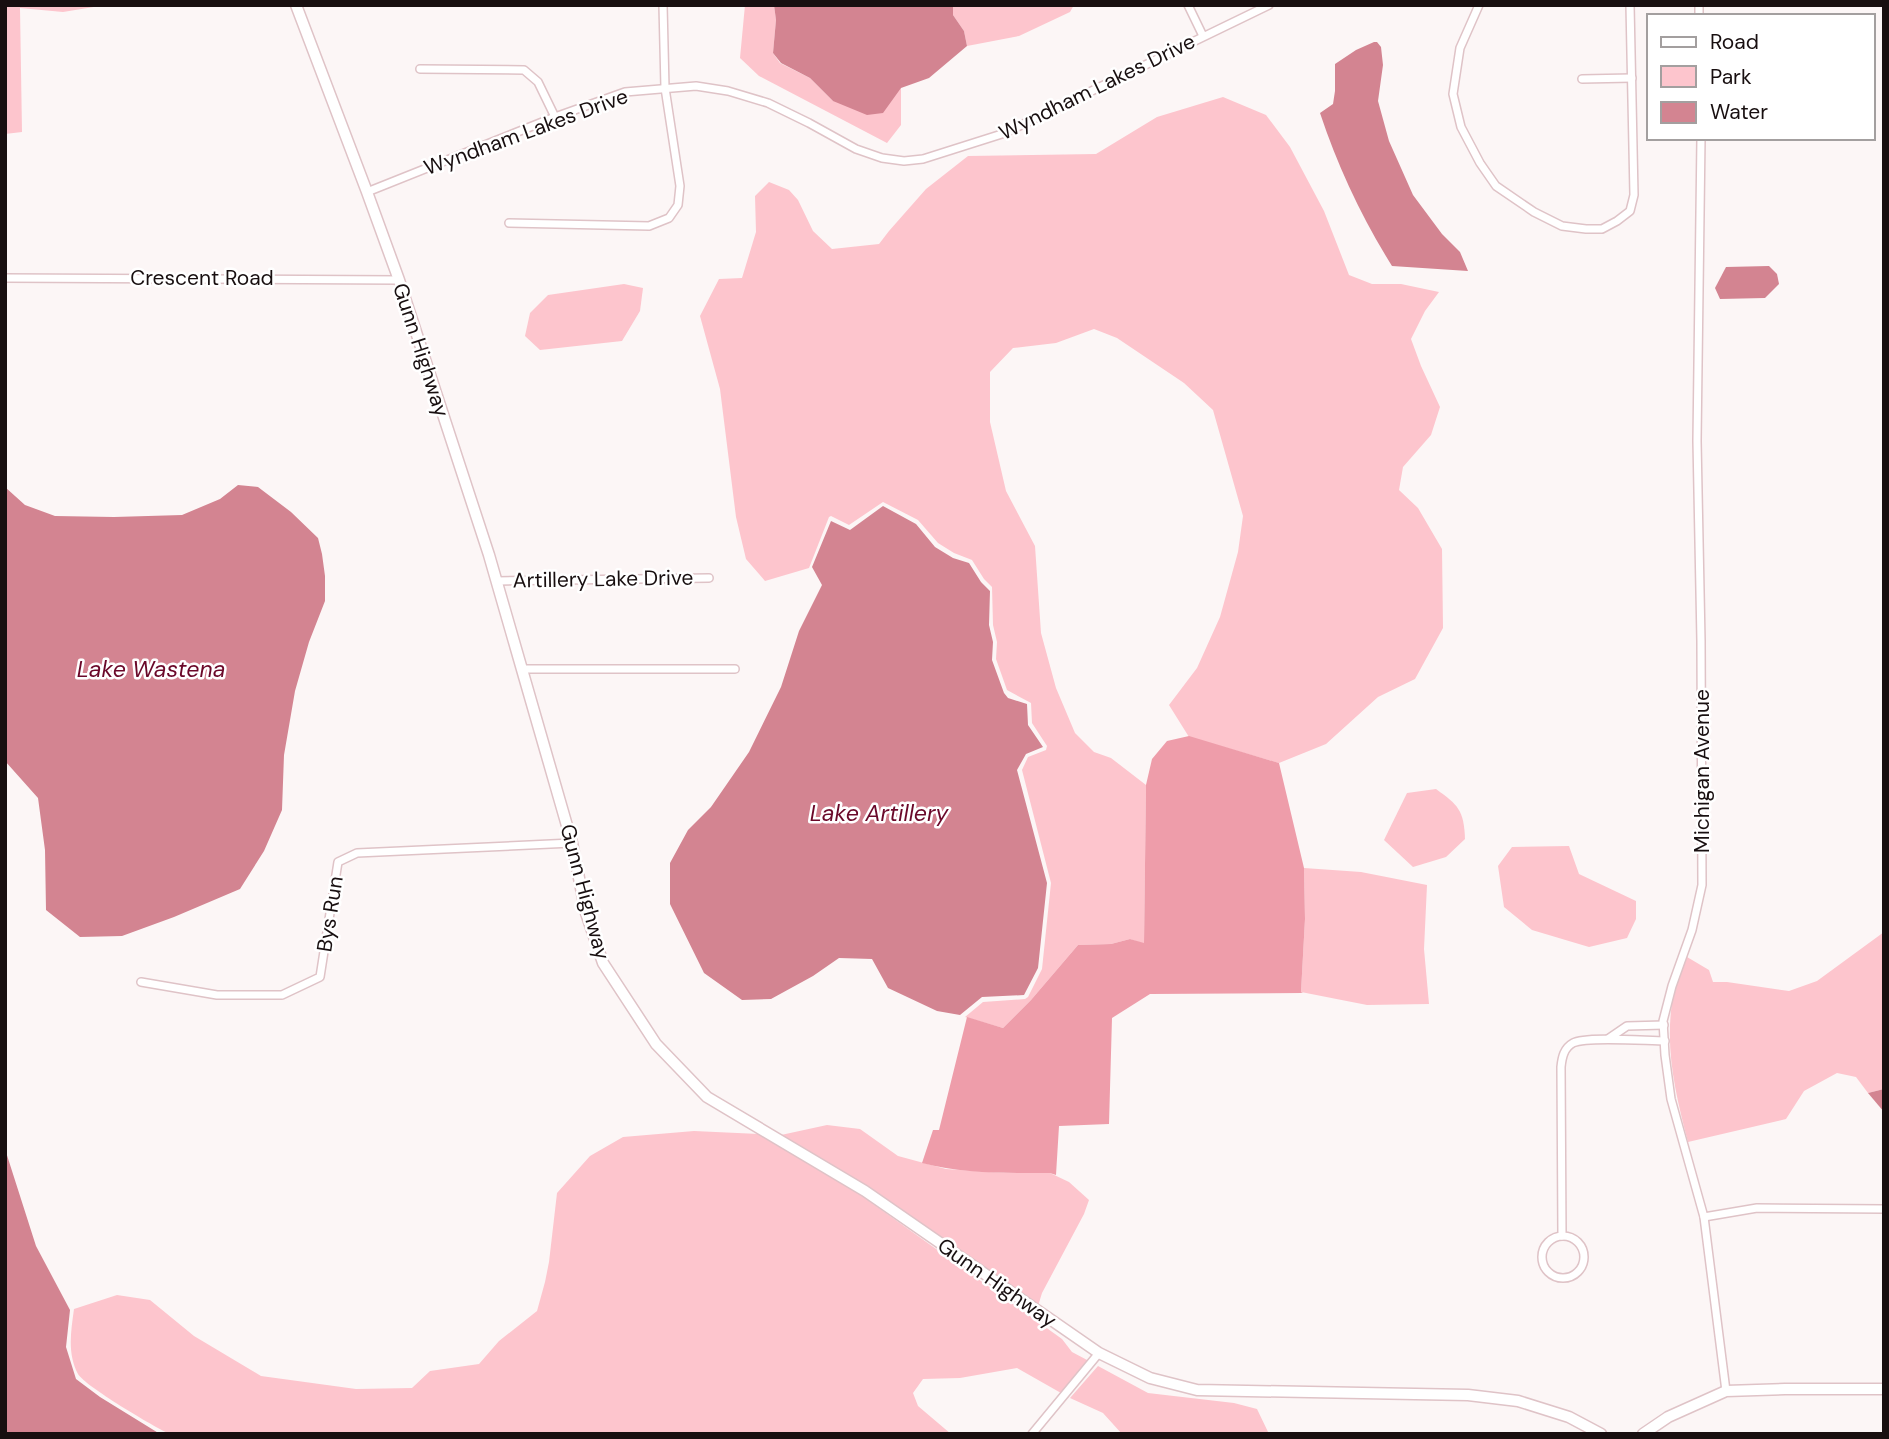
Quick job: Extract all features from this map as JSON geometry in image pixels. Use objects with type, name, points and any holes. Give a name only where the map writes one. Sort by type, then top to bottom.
[{"type":"main road","name":"Gunn Highway","points":[[296,5],[398,280],[496,581],[572,843],[586,913],[603,964],[656,1044],[707,1097],[865,1191],[1099,1353],[1150,1378],[1197,1390],[1468,1395],[1518,1401],[1569,1417],[1601,1434]]},
{"type":"main road","points":[[1643,1434],[1668,1417],[1726,1391],[1884,1389]]},
{"type":"main road","points":[[1659,1434],[1668,1417]]},
{"type":"street","points":[[509,223],[649,226],[669,218],[678,205],[680,186],[665,88],[663,5]]},
{"type":"street","points":[[1188,5],[1203,36]]},
{"type":"street","name":"Wyndham Lakes Drive","points":[[367,192],[625,92],[696,86],[727,91],[768,103],[856,149],[904,161],[923,159],[1005,133],[1269,5]]},
{"type":"street","points":[[1479,5],[1460,48],[1453,94],[1461,127],[1479,163],[1496,186],[1534,212],[1562,226],[1602,229],[1630,211],[1634,195],[1630,5]]},
{"type":"street","points":[[420,69],[524,70],[538,82],[555,117]]},
{"type":"street","points":[[1582,79],[1632,78]]},
{"type":"street","name":"Michigan Avenue","points":[[1701,140],[1697,453],[1702,641],[1702,884],[1692,930],[1672,986],[1664,1025],[1671,1099],[1704,1217],[1726,1391]]},
{"type":"street","name":"Crescent Road","points":[[5,278],[398,280]]},
{"type":"street","name":"Artillery Lake Drive","points":[[496,581],[709,578]]},
{"type":"street","points":[[521,669],[735,669]]},
{"type":"street","name":"Bys Run","points":[[141,982],[217,995],[282,995],[320,977],[338,862],[357,853],[572,843]]},
{"type":"street","points":[[1607,1040],[1627,1026],[1664,1025]]},
{"type":"street","points":[[1562,1236],[1562,1059],[1568,1047],[1578,1041],[1665,1041]]},
{"type":"street","points":[[1704,1217],[1757,1208],[1884,1209]]},
{"type":"street","points":[[1562,1236],[1575,1240],[1583,1257],[1579,1270],[1567,1277],[1554,1276],[1542,1260],[1542,1253],[1549,1241],[1562,1236]]},
{"type":"street","points":[[1032,1434],[1099,1353]]},
{"type":"green space","points":[[5,5],[106,5],[63,12],[20,8],[22,132],[5,134]]},
{"type":"green space","points":[[745,5],[774,5],[776,20],[773,53],[780,63],[810,78],[833,101],[901,88],[901,125],[887,143],[759,76],[740,58]]},
{"type":"green space","points":[[953,5],[1074,5],[1070,12],[1019,36],[967,46],[964,31],[953,15]]},
{"type":"green space","points":[[1223,97],[1266,115],[1290,147],[1324,211],[1349,275],[1372,284],[1401,284],[1439,292],[1425,311],[1411,339],[1440,407],[1431,435],[1403,467],[1399,490],[1418,508],[1442,549],[1443,628],[1415,679],[1378,697],[1326,744],[1279,763],[1189,737],[1169,705],[1197,668],[1220,617],[1238,552],[1243,516],[1213,410],[1184,383],[1117,338],[1094,329],[1056,343],[1013,348],[990,372],[990,422],[1006,491],[1035,546],[1041,633],[1056,688],[1075,733],[1094,752],[1111,758],[1146,785],[1144,944],[1130,939],[1111,944],[1078,945],[1003,1028],[965,1017],[983,1002],[1028,997],[1042,969],[1051,883],[1022,770],[1028,757],[1046,750],[1047,746],[1032,723],[1031,703],[1007,690],[996,659],[992,587],[972,560],[938,543],[918,520],[883,502],[849,525],[829,517],[809,568],[765,581],[746,559],[736,517],[720,389],[700,316],[719,279],[742,278],[756,232],[755,196],[769,182],[789,190],[798,200],[813,231],[832,249],[879,244],[926,189],[968,156],[1096,154],[1157,117]]},
{"type":"green space","points":[[624,284],[643,288],[640,311],[622,341],[540,350],[525,336],[530,313],[548,295]]},
{"type":"green space","points":[[1436,789],[1458,809],[1463,821],[1465,839],[1446,857],[1413,867],[1384,840],[1407,793]]},
{"type":"green space","points":[[1569,846],[1579,874],[1636,901],[1636,919],[1627,938],[1589,947],[1532,930],[1504,907],[1498,866],[1512,847]]},
{"type":"green space","points":[[1304,868],[1361,872],[1427,885],[1424,949],[1429,1004],[1367,1005],[1301,992],[1305,919]]},
{"type":"green space","points":[[1884,932],[1884,1089],[1868,1093],[1856,1077],[1837,1073],[1804,1091],[1786,1119],[1688,1142],[1676,1090],[1670,1038],[1672,1003],[1687,957],[1709,970],[1713,982],[1789,991],[1817,981]]},
{"type":"green space","points":[[827,1125],[860,1129],[898,1156],[946,1169],[1050,1173],[1069,1182],[1089,1200],[1038,1306],[781,1135]]},
{"type":"green space","points":[[694,1131],[759,1134],[862,1196],[1062,1339],[1072,1352],[1089,1361],[1061,1393],[1017,1368],[960,1378],[923,1379],[913,1393],[918,1406],[951,1434],[170,1434],[93,1387],[78,1374],[72,1358],[71,1342],[74,1309],[117,1295],[150,1300],[194,1336],[261,1376],[356,1389],[412,1388],[430,1371],[479,1364],[499,1341],[537,1311],[549,1262],[557,1193],[590,1156],[623,1137]]},
{"type":"green space","points":[[1098,1366],[1148,1393],[1234,1403],[1257,1409],[1269,1434],[1122,1434],[1103,1413],[1070,1398]]},
{"type":"shaded area","points":[[1189,736],[1279,763],[1304,868],[1303,993],[1150,994],[1112,1018],[1109,1124],[1059,1126],[1056,1175],[970,1171],[922,1163],[933,1130],[939,1130],[967,1017],[1003,1028],[1078,945],[1111,944],[1130,939],[1144,943],[1146,785],[1152,759],[1167,741]]},
{"type":"water","points":[[774,5],[953,5],[953,15],[964,31],[967,46],[929,78],[901,88],[883,113],[867,115],[833,101],[810,78],[781,63],[773,53],[776,20]]},
{"type":"water","points":[[1374,42],[1381,47],[1383,65],[1378,101],[1389,141],[1413,195],[1442,234],[1460,252],[1468,271],[1392,266],[1361,211],[1335,153],[1320,113],[1333,104],[1335,64]]},
{"type":"water","points":[[1769,266],[1777,274],[1779,284],[1765,298],[1720,299],[1715,288],[1726,267]]},
{"type":"water","name":"Lake Wastena","points":[[238,485],[258,487],[291,512],[318,538],[325,576],[325,601],[309,642],[295,691],[284,755],[282,810],[264,851],[240,889],[122,936],[80,937],[46,910],[45,850],[38,798],[5,761],[5,487],[25,505],[55,516],[114,517],[182,515],[220,499]]},
{"type":"water","name":"Lake Artillery","points":[[883,506],[916,524],[935,547],[953,558],[969,563],[990,591],[992,660],[1004,693],[1008,698],[1027,704],[1028,725],[1043,747],[1026,754],[1017,770],[1047,883],[1038,968],[1024,995],[982,997],[960,1015],[937,1011],[888,988],[872,959],[839,958],[771,999],[742,1000],[704,973],[670,904],[670,863],[688,830],[711,807],[749,752],[781,687],[799,631],[822,585],[812,567],[831,521],[850,530]]},
{"type":"water","points":[[1884,1089],[1884,1112],[1868,1093]]},
{"type":"water","points":[[5,1149],[36,1246],[70,1310],[66,1347],[76,1379],[160,1434],[5,1434]]}]
